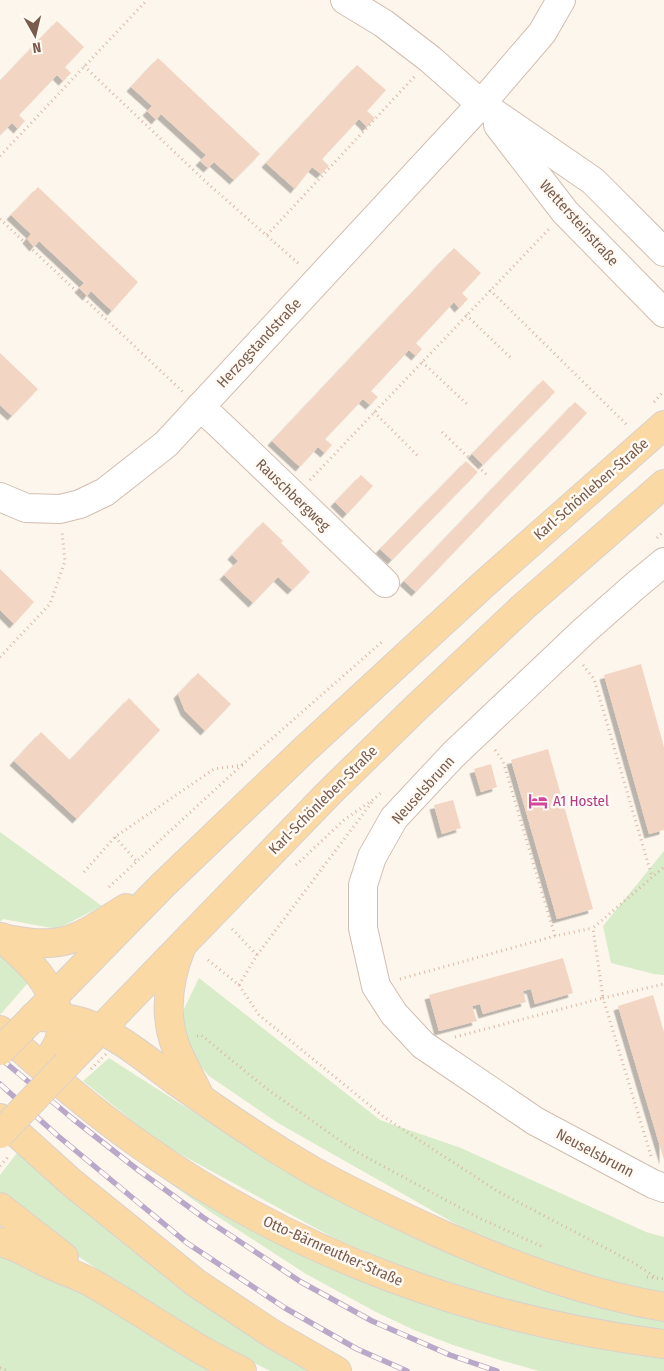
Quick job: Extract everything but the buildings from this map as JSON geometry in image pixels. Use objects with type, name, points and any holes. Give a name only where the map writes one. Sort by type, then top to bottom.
[{"type":"main road","name":"Karl-Schönleben-Straße","points":[[57,1007],[163,885],[399,662],[549,525],[664,425]]},
{"type":"main road","name":"Karl-Schönleben-Straße","points":[[0,1134],[36,1096],[60,1058],[100,1029],[329,793],[431,693],[522,608],[664,484]]},
{"type":"main road","points":[[1,937],[41,943],[64,941],[84,933],[163,885]]},
{"type":"main road","points":[[1,937],[35,969],[49,987],[57,1007],[60,1035],[57,1046],[60,1058]]},
{"type":"main road","points":[[183,944],[175,964],[168,1000],[169,1019],[177,1050],[201,1098]]},
{"type":"main road","points":[[0,1051],[19,1025],[57,1007]]},
{"type":"main road","points":[[57,1007],[78,1020],[120,1040],[254,1135],[343,1187],[418,1224],[519,1267],[606,1295],[664,1307]]},
{"type":"main road","name":"Otto-Bärnreuther-Straße","points":[[19,1025],[68,1090],[147,1150],[219,1196],[311,1245],[429,1292],[483,1309],[601,1336],[664,1344]]},
{"type":"main road","points":[[0,1118],[71,1182],[196,1283],[271,1333],[337,1371]]},
{"type":"main road","points":[[0,1207],[63,1256],[92,1284]]},
{"type":"main road","points":[[0,1242],[17,1247],[48,1264],[92,1284],[168,1331],[242,1371]]},
{"type":"street","name":"Wettersteinstraße","points":[[345,0],[383,24],[430,59],[481,104],[594,181],[664,252]]},
{"type":"street","name":"Herzogstandstraße","points":[[0,497],[26,508],[60,509],[80,504],[105,492],[166,444],[481,104],[542,33],[561,0]]},
{"type":"street","name":"Wettersteinstraße","points":[[481,104],[565,212],[664,313]]},
{"type":"street","name":"Rauschbergweg","points":[[200,408],[217,422],[385,583]]},
{"type":"street","name":"Neuselsbrunn","points":[[659,1186],[535,1121],[423,1045],[394,1014],[376,986],[363,928],[363,885],[372,857],[394,818],[480,730],[569,646],[664,562]]},
{"type":"path","points":[[0,156],[147,0]]},
{"type":"path","points":[[267,235],[430,59]]},
{"type":"path","points":[[84,66],[206,182],[317,280]]},
{"type":"path","points":[[295,496],[565,212]]},
{"type":"path","points":[[0,219],[200,408]]},
{"type":"path","points":[[490,290],[627,425]]},
{"type":"path","points":[[466,315],[511,358]]},
{"type":"path","points":[[422,362],[468,404]]},
{"type":"path","points":[[374,412],[419,457]]},
{"type":"path","points":[[442,432],[488,476]]},
{"type":"path","points":[[0,656],[50,604],[65,560],[60,509]]},
{"type":"path","points":[[569,646],[594,679],[652,877]]},
{"type":"path","points":[[480,730],[503,761],[555,936]]},
{"type":"path","points":[[84,872],[115,837],[214,769],[243,764]]},
{"type":"path","points":[[239,985],[257,955],[374,799],[394,818]]},
{"type":"path","points":[[115,837],[136,862]]},
{"type":"path","points":[[376,986],[555,936],[593,928],[664,867]]},
{"type":"path","points":[[230,927],[257,955]]},
{"type":"path","points":[[593,928],[603,998],[659,1186]]},
{"type":"path","points":[[208,960],[239,985],[260,1015],[384,1117],[497,1191],[634,1263],[655,1278]]},
{"type":"path","points":[[423,1045],[664,984]]},
{"type":"path","points":[[173,1039],[201,1035],[268,1089],[355,1151],[479,1218],[542,1246]]},
{"type":"path","points":[[639,1276],[664,1280]]},
{"type":"path","points":[[0,1368],[9,1371]]},
{"type":"green space","points":[[0,832],[102,906],[57,929],[3,919],[0,922]]},
{"type":"green space","points":[[664,851],[664,975],[611,963],[603,926]]},
{"type":"green space","points":[[0,948],[33,977],[0,1015]]},
{"type":"green space","points":[[199,978],[380,1120],[461,1148],[646,1232],[664,1237],[664,1297],[605,1285],[477,1236],[278,1123],[209,1076],[185,1048],[182,1013]]},
{"type":"green space","points":[[109,1058],[276,1165],[664,1316],[664,1331],[577,1318],[465,1290],[410,1271],[330,1236],[160,1143],[83,1081]]},
{"type":"green space","points":[[17,1153],[171,1280],[313,1371],[270,1371],[188,1329],[67,1249],[11,1205],[0,1191],[0,1175]]},
{"type":"green space","points":[[143,1164],[262,1235],[343,1273],[459,1315],[572,1344],[664,1358],[664,1371],[539,1371],[453,1345],[414,1330],[376,1312],[306,1274],[209,1211]]},
{"type":"green space","points":[[0,1250],[19,1256],[191,1358],[217,1371],[0,1371]]},
{"type":"railway","points":[[0,1058],[138,1170],[204,1218],[301,1282],[372,1321],[450,1355],[497,1371]]},
{"type":"railway","points":[[0,1084],[58,1136],[187,1243],[285,1308],[357,1349],[407,1371]]},
{"type":"place","name":"A1 Hostel","points":[[538,801]]}]
